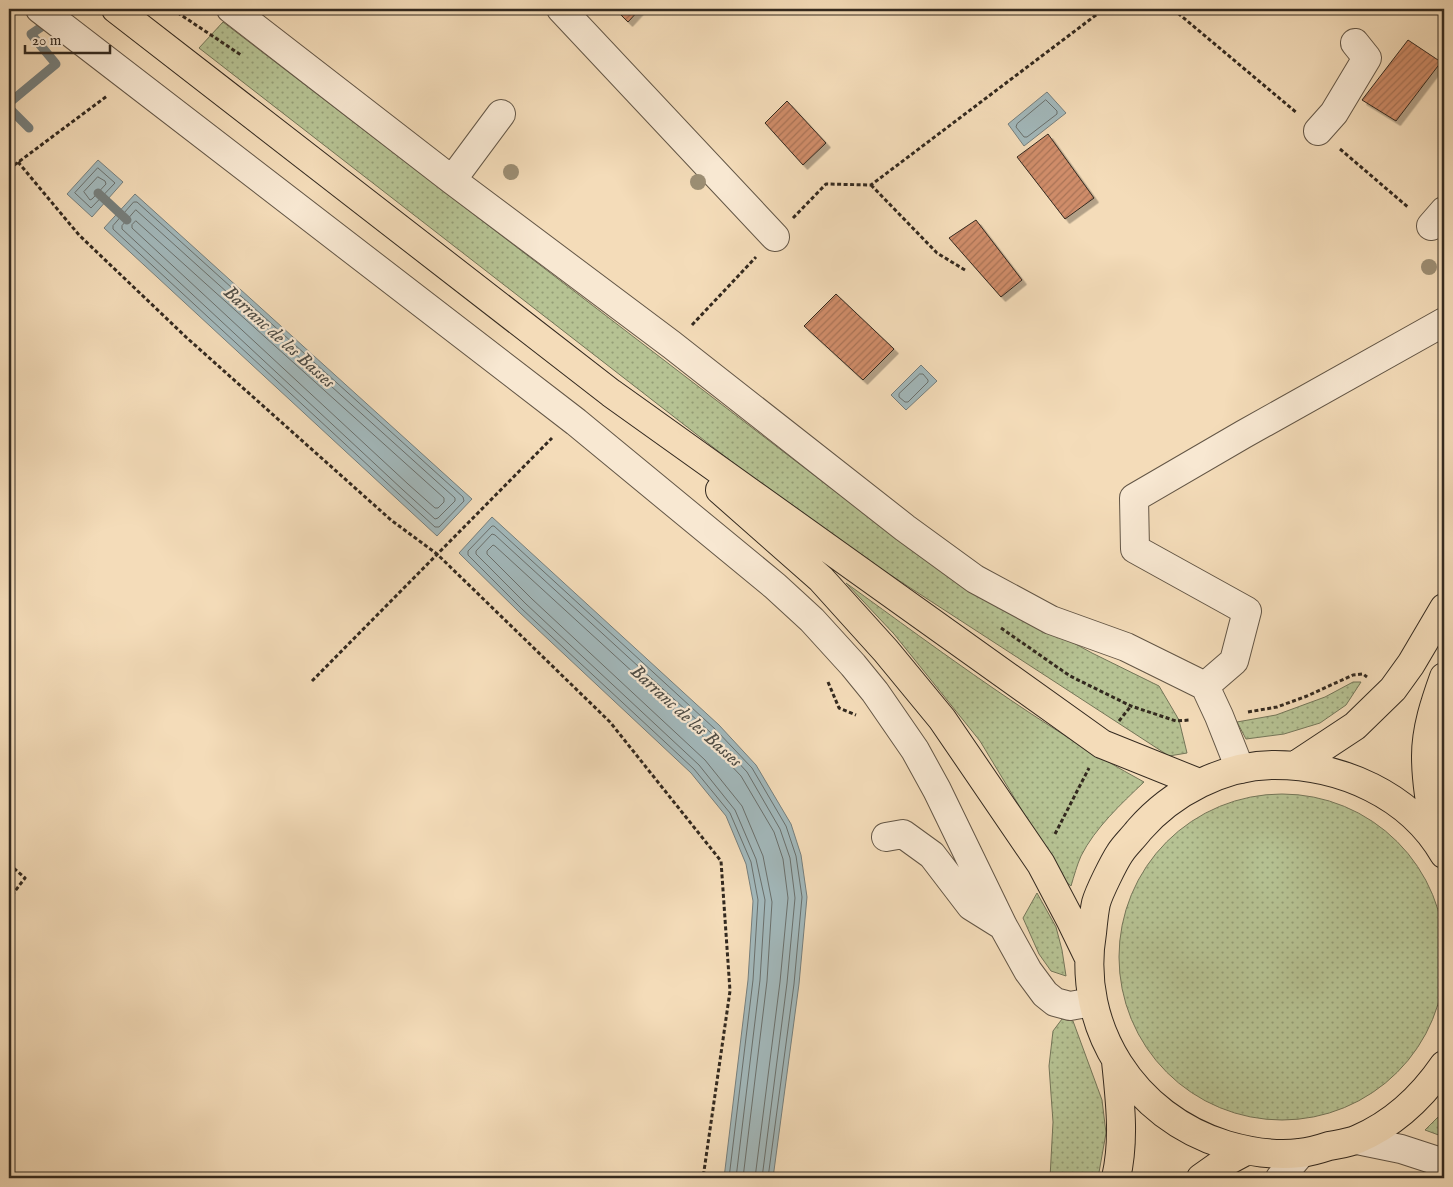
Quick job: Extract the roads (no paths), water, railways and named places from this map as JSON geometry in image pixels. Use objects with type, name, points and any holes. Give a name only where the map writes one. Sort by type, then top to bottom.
[{"type":"main road","points":[[116,9],[611,393],[1102,744],[1199,784]]},
{"type":"main road","points":[[611,393],[821,579],[886,651],[942,719],[1041,864],[1088,956]]},
{"type":"main road","points":[[1296,765],[1355,726],[1393,689],[1411,664],[1444,608]]},
{"type":"main road","points":[[1441,848],[1429,796],[1426,756],[1433,709],[1444,677]]},
{"type":"main road","points":[[1441,848],[1419,821],[1398,803],[1374,788],[1349,777],[1323,769],[1296,765],[1268,765],[1240,769],[1199,784],[1154,813],[1119,854],[1096,902],[1088,956],[1092,1002],[1102,1032],[1116,1060],[1140,1093],[1171,1120],[1207,1139],[1246,1151],[1301,1154],[1357,1140],[1386,1124],[1412,1104],[1429,1087],[1444,1065]]},
{"type":"main road","points":[[1116,1060],[1122,1114],[1121,1158],[1116,1178]]},
{"type":"main road","points":[[1201,1178],[1218,1166],[1246,1151]]},
{"type":"street","points":[[40,9],[576,422],[775,586],[812,620],[875,692],[919,758],[938,790],[1003,926],[1028,971],[1045,994],[1054,1002],[1070,1006],[1092,1002]]},
{"type":"street","points":[[231,9],[452,180],[672,345],[905,528],[975,579],[1051,620],[1126,648],[1205,686],[1240,769]]},
{"type":"street","points":[[561,9],[775,237]]},
{"type":"street","points":[[1318,131],[1334,113],[1367,58],[1355,43]]},
{"type":"street","points":[[452,180],[501,114]]},
{"type":"street","points":[[1205,686],[1234,661],[1247,611],[1135,548],[1134,498],[1444,322]]},
{"type":"street","points":[[886,837],[903,834],[932,856],[971,906],[1003,926]]},
{"type":"street","points":[[1357,1140],[1401,1149],[1444,1163]]},
{"type":"street","points":[[1280,1178],[1301,1154]]},
{"type":"water","points":[[1047,92],[1066,113],[1024,146],[1008,124]]},
{"type":"water","points":[[98,160],[123,182],[92,217],[67,194]]},
{"type":"water","points":[[135,194],[472,499],[437,536],[104,228]]},
{"type":"water","points":[[921,365],[937,381],[906,410],[891,395]]},
{"type":"water","points":[[492,517],[719,725],[756,765],[791,824],[801,855],[807,897],[799,984],[773,1178],[724,1178],[748,980],[753,901],[746,864],[726,816],[691,773],[519,612],[459,553]]},
{"type":"waterway","points":[[9,103],[56,64],[31,34],[68,9]]},
{"type":"waterway","name":"Barranc de les Basses","points":[[9,108],[29,128]]},
{"type":"waterway","name":"Barranc de les Basses","points":[[98,193],[127,220]]}]
